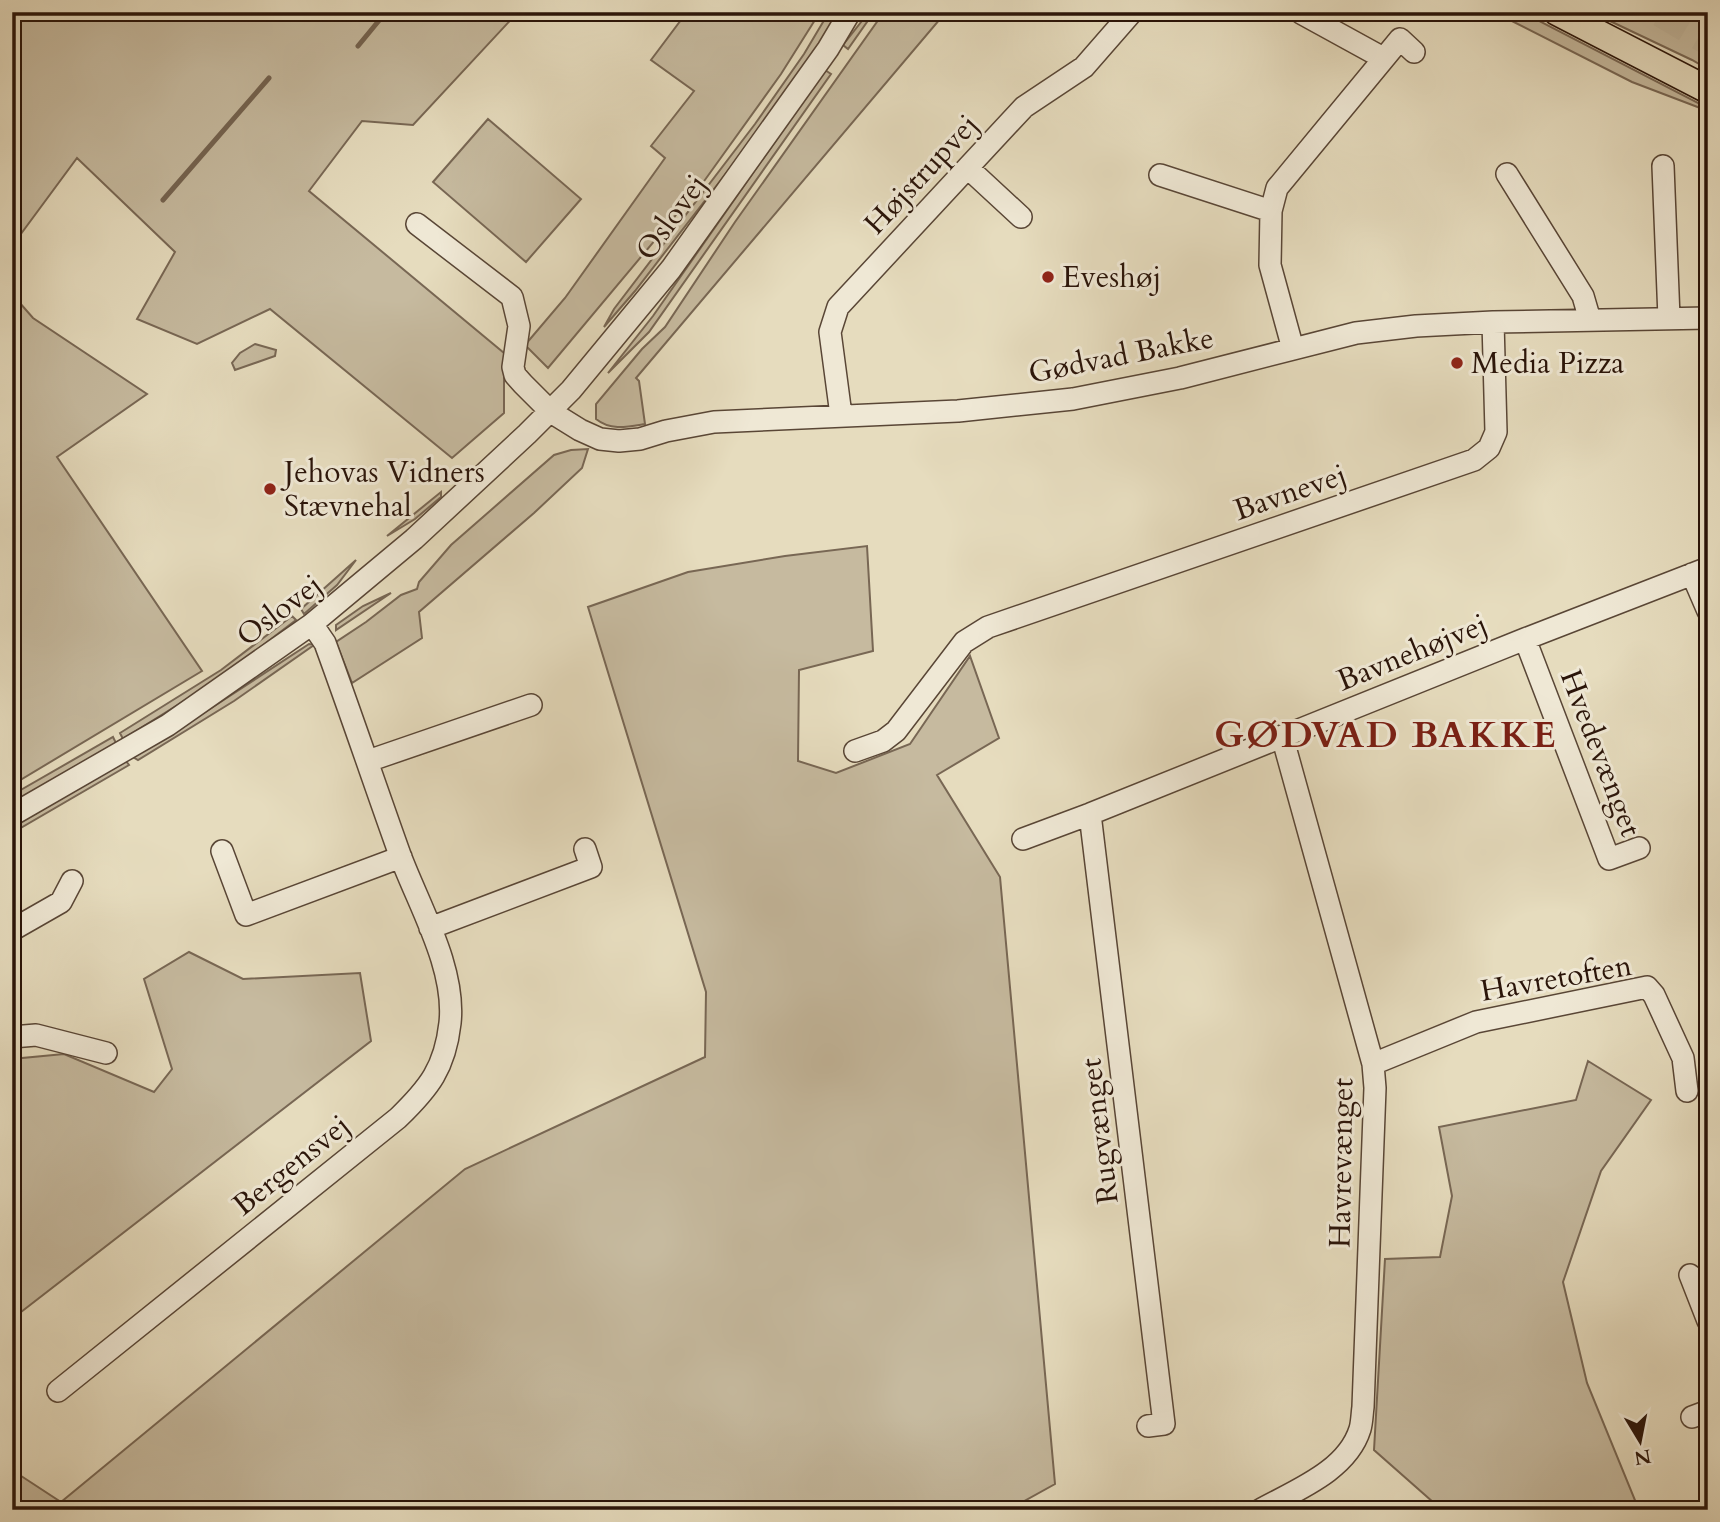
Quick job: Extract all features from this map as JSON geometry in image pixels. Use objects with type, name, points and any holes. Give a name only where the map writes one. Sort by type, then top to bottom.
[{"type":"main road","points":[[1557,12],[1708,90]]},
{"type":"street","name":"Oslovej","points":[[12,815],[168,725],[312,624],[414,539],[551,412],[671,269],[828,49],[850,12]]},
{"type":"street","name":"Oslovej","points":[[828,49],[860,12]]},
{"type":"street","name":"Højstrupvej","points":[[841,415],[830,332],[838,307],[1024,107],[1084,68],[1132,12]]},
{"type":"street","points":[[1301,13],[1382,58]]},
{"type":"street","points":[[1293,349],[1270,265],[1271,211],[1276,188],[1400,39],[1414,52]]},
{"type":"street","points":[[1663,166],[1669,318]]},
{"type":"street","points":[[968,167],[1021,217]]},
{"type":"street","points":[[1507,174],[1583,296],[1590,320]]},
{"type":"street","points":[[1160,175],[1271,211]]},
{"type":"street","points":[[416,224],[512,297],[519,326],[513,368],[515,375],[551,412]]},
{"type":"street","name":"Gødvad Bakke","points":[[551,412],[591,435],[620,441],[714,422],[958,411],[1073,399],[1180,378],[1356,333],[1416,326],[1708,318]]},
{"type":"street","name":"Bavnevej","points":[[855,751],[883,741],[896,731],[964,642],[988,627],[1475,460],[1489,448],[1496,432],[1493,322]]},
{"type":"street","points":[[1700,571],[1708,611]]},
{"type":"street","name":"Bavnehøjvej","points":[[1023,839],[1700,571]]},
{"type":"street","name":"Bergensvej","points":[[58,1391],[398,1118],[426,1091],[445,1056],[450,1021],[449,988],[430,928],[401,857],[325,643],[312,624]]},
{"type":"street","name":"Hvedevænget","points":[[1525,639],[1609,859],[1639,848]]},
{"type":"street","points":[[368,761],[531,705]]},
{"type":"street","name":"Havrevænget","points":[[1260,1510],[1323,1475],[1345,1454],[1360,1430],[1364,1395],[1375,1088],[1373,1064],[1282,736]]},
{"type":"street","name":"Rugvænget","points":[[1090,814],[1164,1424],[1148,1426]]},
{"type":"street","points":[[430,928],[591,867],[585,849]]},
{"type":"street","points":[[222,851],[246,915],[401,857]]},
{"type":"street","points":[[12,930],[61,902],[72,881]]},
{"type":"street","name":"Havretoften","points":[[1373,1064],[1476,1022],[1647,987],[1654,995],[1683,1058],[1687,1091]]},
{"type":"street","points":[[12,1037],[36,1035],[106,1053]]},
{"type":"street","points":[[1690,1275],[1708,1321]]},
{"type":"shaded area","points":[[12,12],[518,12],[413,125],[362,121],[309,191],[504,353],[504,413],[452,458],[270,309],[197,344],[137,319],[175,252],[77,158],[12,246]]},
{"type":"shaded area","points":[[687,12],[820,12],[781,74],[702,184],[548,368],[525,345],[565,298],[665,158],[651,146],[694,91],[651,60]]},
{"type":"shaded area","points":[[829,12],[841,12],[755,136],[604,327],[614,309],[755,124],[804,54]]},
{"type":"shaded area","points":[[869,12],[874,12],[848,49],[843,45]]},
{"type":"shaded area","points":[[884,12],[946,12],[636,378],[639,381],[645,424],[613,427],[596,419],[596,404],[642,349],[665,327],[735,222]]},
{"type":"shaded area","points":[[1494,12],[1522,12],[1708,108],[1708,111],[1632,82]]},
{"type":"shaded area","points":[[1591,12],[1708,12],[1708,69],[1692,60]]},
{"type":"shaded area","points":[[825,70],[831,74],[649,332],[608,373],[653,316]]},
{"type":"shaded area","points":[[488,119],[581,199],[526,262],[433,182]]},
{"type":"shaded area","points":[[12,294],[33,318],[147,394],[57,457],[202,671],[12,785]]},
{"type":"shaded area","points":[[255,344],[276,350],[275,356],[235,370],[232,363],[240,353]]},
{"type":"shaded area","points":[[588,449],[582,468],[419,612],[422,638],[352,683],[336,642],[401,595],[417,589],[419,582],[451,545],[554,455]]},
{"type":"shaded area","points":[[441,492],[441,497],[415,519],[387,536]]},
{"type":"shaded area","points":[[867,546],[873,651],[799,670],[798,761],[836,773],[910,744],[970,656],[999,738],[937,775],[1000,877],[1055,1484],[1008,1510],[12,1510],[12,1470],[61,1502],[465,1169],[705,1057],[706,992],[588,607],[688,572]]},
{"type":"shaded area","points":[[356,560],[337,585],[304,614],[301,609]]},
{"type":"shaded area","points":[[391,593],[336,630],[336,625],[363,606]]},
{"type":"shaded area","points":[[292,616],[296,620],[216,681],[123,739],[120,733],[221,670]]},
{"type":"shaded area","points":[[309,644],[314,645],[234,701],[138,760],[133,757],[170,735]]},
{"type":"shaded area","points":[[113,737],[116,743],[12,803],[12,795]]},
{"type":"shaded area","points":[[126,761],[129,765],[12,833],[12,827]]},
{"type":"shaded area","points":[[189,952],[243,979],[360,973],[371,1041],[12,1319],[12,1059],[64,1054],[154,1092],[172,1069],[144,979]]},
{"type":"shaded area","points":[[1588,1061],[1651,1100],[1601,1171],[1563,1282],[1587,1383],[1639,1510],[1442,1510],[1374,1450],[1385,1259],[1440,1257],[1452,1196],[1439,1127],[1576,1100]]},
{"type":"waterway","points":[[358,46],[386,12]]},
{"type":"waterway","points":[[163,200],[269,78]]},
{"type":"tunnel","points":[[1661,12],[1708,40]]},
{"type":"place","name":"Eveshøj","points":[[1048,277]]},
{"type":"place","name":"Media Pizza","points":[[1457,363]]},
{"type":"place","name":"Jehovas Vidners Stævnehal","points":[[270,489]]},
{"type":"district","name":"GØDVAD BAKKE","points":[[1386,734]]}]
